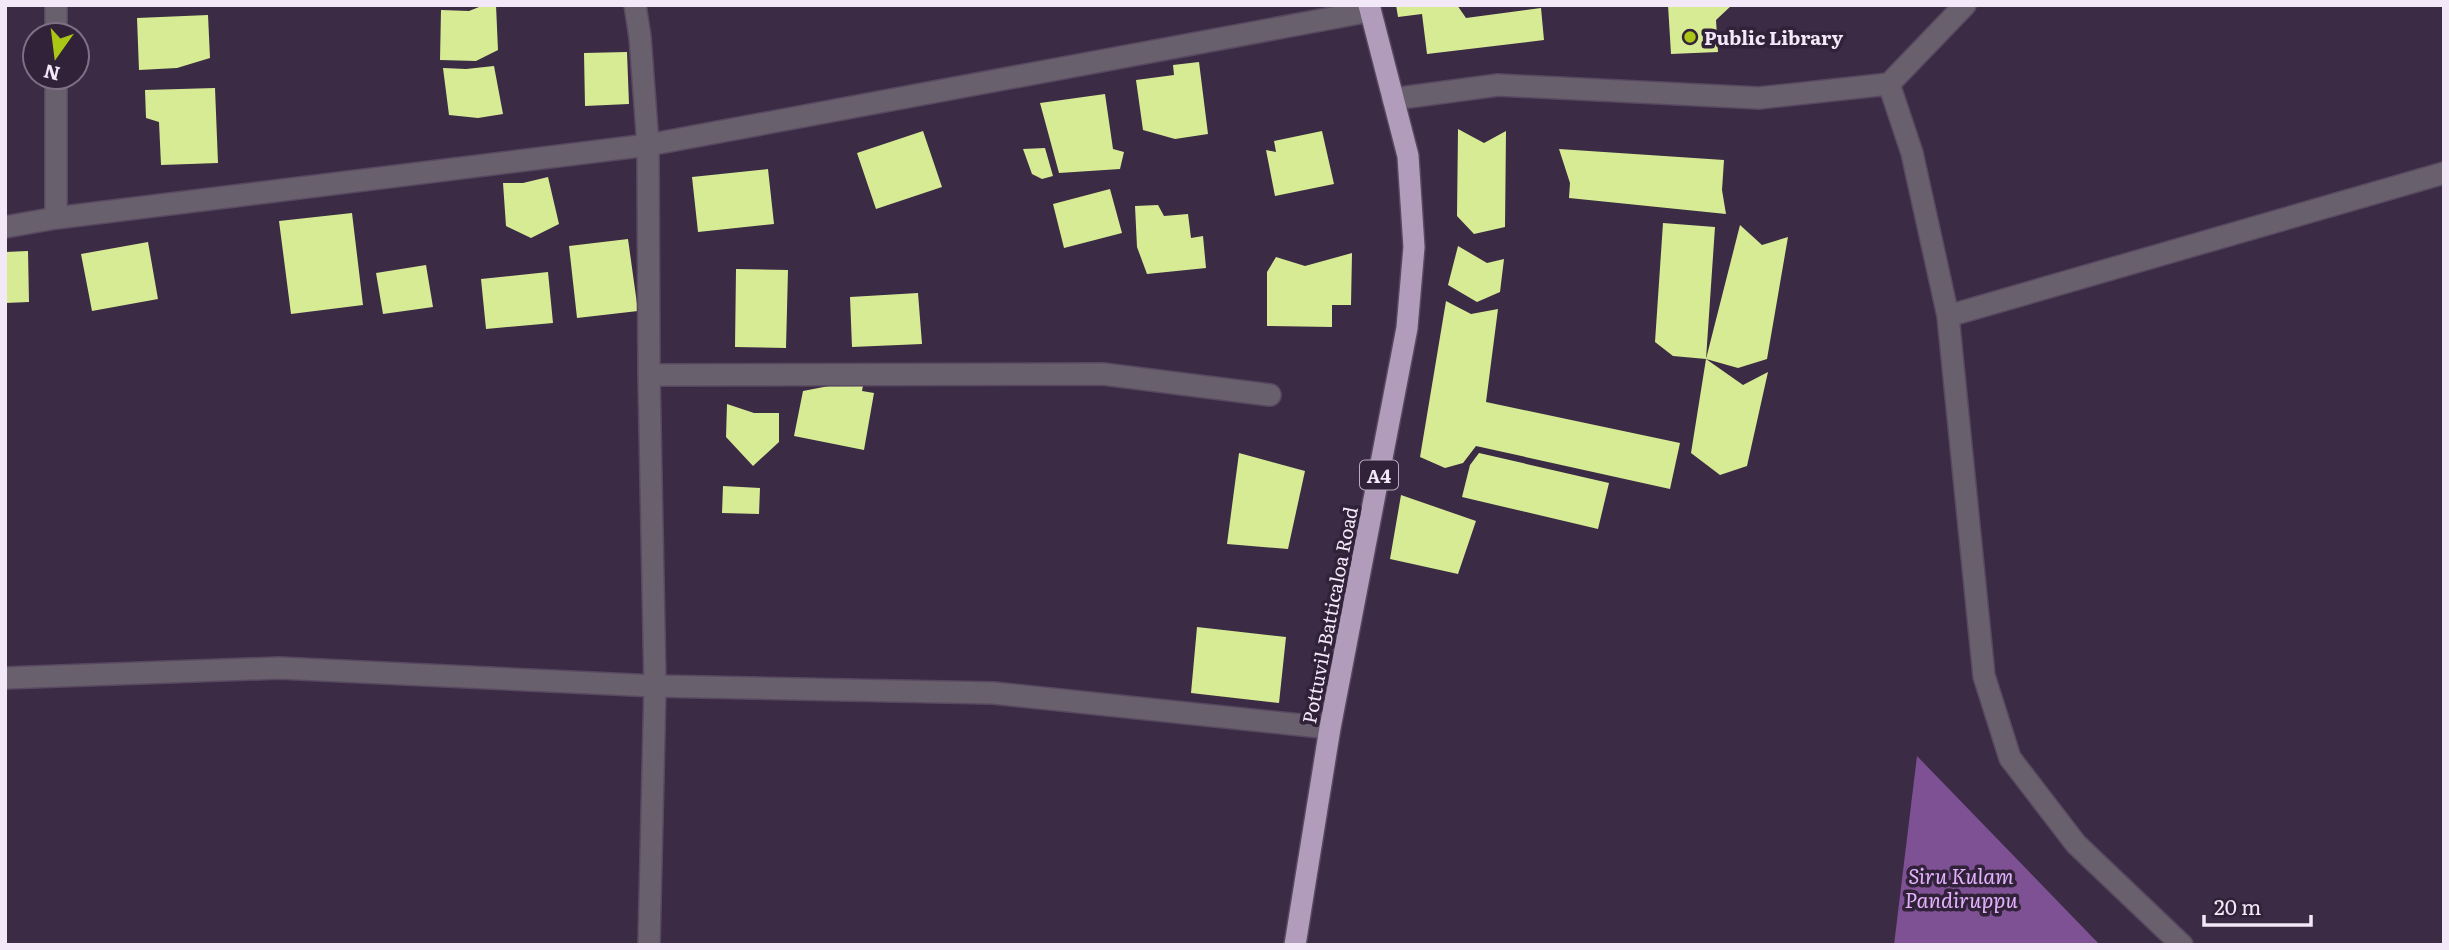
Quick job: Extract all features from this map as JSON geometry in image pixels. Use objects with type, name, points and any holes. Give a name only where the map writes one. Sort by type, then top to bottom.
[{"type":"highway","name":"Pottuvil-Batticaloa Road","points":[[1295,945],[1330,728],[1407,328],[1414,247],[1408,156],[1369,8]]},
{"type":"street","points":[[635,5],[649,145],[649,374],[655,686],[649,945]]},
{"type":"street","points":[[1393,99],[1498,85],[1759,98],[1889,83],[1965,5]]},
{"type":"street","points":[[5,227],[56,218],[649,145],[1369,8]]},
{"type":"street","points":[[1889,83],[1912,153],[1948,316],[1984,676],[2010,758],[2077,844],[2182,945]]},
{"type":"street","points":[[56,91],[56,218]]},
{"type":"street","points":[[1948,316],[2444,173]]},
{"type":"street","points":[[649,374],[1102,374],[1270,395]]},
{"type":"street","points":[[5,677],[279,668],[655,686],[993,692],[1330,728]]},
{"type":"shaded area","name":"Siru Kulam Pandiruppu","points":[[1917,756],[2100,945],[1894,945]]},
{"type":"building","points":[[484,5],[496,5],[498,50],[476,61],[440,60],[441,10],[469,11]]},
{"type":"building","points":[[1396,5],[1457,5],[1466,18],[1541,8],[1544,40],[1427,54],[1422,14],[1398,17]]},
{"type":"building","points":[[1668,5],[1732,5],[1716,20],[1718,52],[1671,54]]},
{"type":"building","points":[[208,15],[210,58],[177,68],[139,70],[137,18]]},
{"type":"building","points":[[627,52],[629,104],[585,106],[584,53]]},
{"type":"building","points":[[1199,62],[1208,134],[1175,139],[1143,130],[1136,80],[1174,75],[1173,65]]},
{"type":"building","points":[[494,66],[503,114],[478,118],[449,115],[443,68]]},
{"type":"building","points":[[215,88],[218,163],[161,165],[159,122],[146,118],[145,90]]},
{"type":"building","points":[[1105,94],[1113,149],[1124,152],[1120,169],[1059,173],[1040,103]]},
{"type":"building","points":[[1458,129],[1484,143],[1506,131],[1505,227],[1474,234],[1457,216]]},
{"type":"building","points":[[923,131],[942,187],[876,209],[857,153]]},
{"type":"building","points":[[1322,131],[1334,184],[1275,196],[1266,150],[1276,152],[1274,141]]},
{"type":"building","points":[[1045,148],[1053,176],[1042,179],[1032,174],[1023,149]]},
{"type":"building","points":[[1559,149],[1724,160],[1722,190],[1726,214],[1569,198],[1570,183]]},
{"type":"building","points":[[768,169],[774,224],[698,232],[692,177]]},
{"type":"building","points":[[548,177],[559,224],[531,238],[506,226],[503,183],[523,183]]},
{"type":"building","points":[[1110,189],[1122,233],[1064,248],[1053,204]]},
{"type":"building","points":[[1158,205],[1164,216],[1188,214],[1191,238],[1203,236],[1206,268],[1147,274],[1137,247],[1135,206]]},
{"type":"building","points":[[352,213],[363,305],[291,314],[279,221]]},
{"type":"building","points":[[1663,223],[1715,227],[1706,359],[1673,356],[1655,342]]},
{"type":"building","points":[[1740,225],[1762,245],[1788,237],[1767,359],[1738,368],[1706,359]]},
{"type":"building","points":[[628,239],[638,311],[577,318],[569,246]]},
{"type":"building","points":[[148,242],[158,299],[92,311],[81,254]]},
{"type":"building","points":[[1458,246],[1487,263],[1504,259],[1500,292],[1477,302],[1448,285]]},
{"type":"building","points":[[28,251],[29,302],[5,303],[5,252]]},
{"type":"building","points":[[1352,253],[1351,305],[1332,305],[1332,327],[1267,326],[1267,272],[1276,257],[1305,266]]},
{"type":"building","points":[[426,265],[433,307],[383,314],[376,273]]},
{"type":"building","points":[[736,269],[788,270],[786,348],[735,347]]},
{"type":"building","points":[[548,272],[553,323],[486,329],[481,279]]},
{"type":"building","points":[[918,293],[922,344],[852,347],[850,297]]},
{"type":"building","points":[[1446,301],[1471,314],[1498,309],[1486,402],[1680,443],[1670,489],[1476,446],[1463,463],[1445,468],[1420,457]]},
{"type":"building","points":[[1706,359],[1743,385],[1768,372],[1747,466],[1720,475],[1691,453]]},
{"type":"building","points":[[832,375],[864,380],[862,391],[874,393],[864,450],[794,436],[803,391],[829,386]]},
{"type":"building","points":[[727,404],[754,413],[779,413],[779,442],[753,466],[726,437]]},
{"type":"building","points":[[1239,453],[1305,471],[1288,549],[1227,544]]},
{"type":"building","points":[[1479,453],[1609,483],[1598,529],[1462,497],[1470,465]]},
{"type":"building","points":[[723,486],[760,488],[759,514],[722,513]]},
{"type":"building","points":[[1401,495],[1476,521],[1458,574],[1390,559]]},
{"type":"building","points":[[1197,627],[1286,637],[1279,703],[1191,693]]},
{"type":"place","name":"Public Library","points":[[1690,37]]}]
